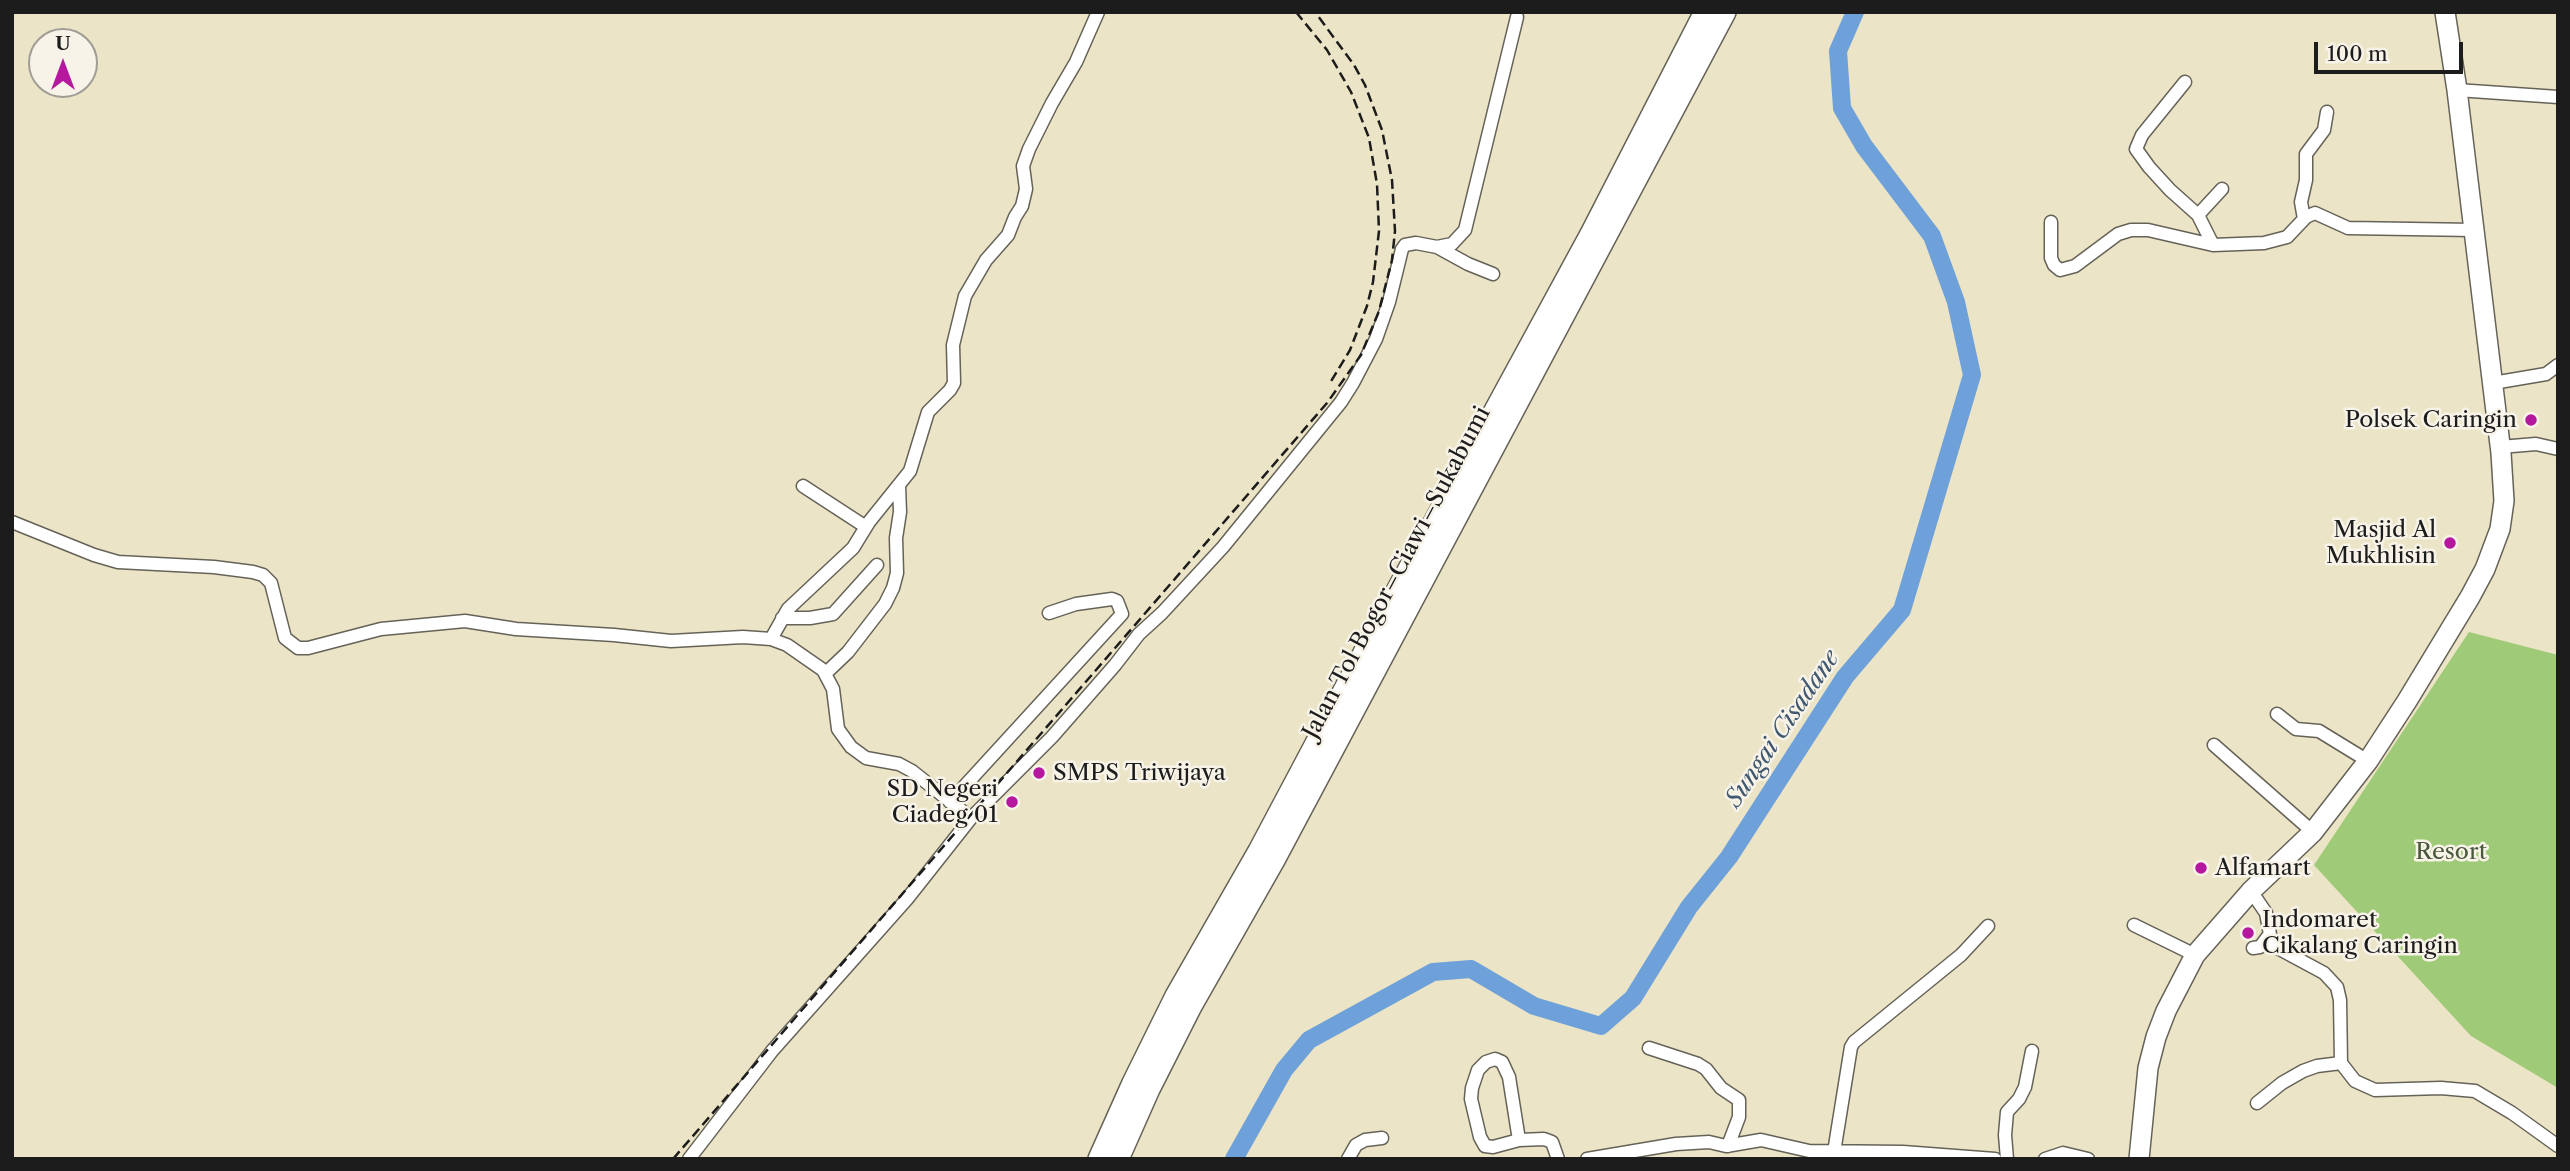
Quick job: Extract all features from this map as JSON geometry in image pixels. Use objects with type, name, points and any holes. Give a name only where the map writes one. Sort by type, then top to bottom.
[{"type":"highway","name":"Jalan Tol Bogor–Ciawi–Sukabumi","points":[[1099,1159],[1176,996],[1259,851],[1591,233],[1705,12]]},
{"type":"highway","name":"Jalan Tol Bogor–Ciawi–Sukabumi","points":[[1118,1159],[1149,1089],[1191,1006],[1273,860],[1725,12]]},
{"type":"highway","points":[[2139,1159],[2148,1068],[2156,1037],[2166,1011],[2195,955],[2251,891],[2313,832],[2368,761],[2485,569],[2498,537],[2503,510],[2500,447],[2457,90],[2445,12]]},
{"type":"street","points":[[771,639],[782,618],[801,594],[848,554],[912,466],[928,412],[954,383],[953,345],[965,296],[986,260],[1008,235],[1024,202],[1026,189],[1023,166],[1028,149],[1076,62],[1098,12]]},
{"type":"street","points":[[1437,247],[1452,244],[1465,230],[1517,17]]},
{"type":"street","points":[[2185,82],[2142,135],[2136,149],[2170,190],[2198,215],[2213,245]]},
{"type":"street","points":[[2457,90],[2558,97]]},
{"type":"street","points":[[2304,219],[2301,202],[2306,180],[2306,154],[2324,130],[2327,112]]},
{"type":"street","points":[[2198,215],[2222,188]]},
{"type":"street","points":[[2051,222],[2052,258],[2054,265],[2060,270],[2075,266],[2118,234],[2127,231],[2148,230],[2213,245],[2278,241],[2291,234],[2312,214],[2319,214],[2344,227],[2354,229],[2474,230]]},
{"type":"street","points":[[689,1159],[772,1051],[907,899],[971,818],[1052,737],[1139,634],[1223,547],[1341,402],[1363,366],[1382,322],[1405,245],[1416,243],[1437,247],[1493,274]]},
{"type":"street","points":[[2493,383],[2546,374],[2558,365]]},
{"type":"street","points":[[2500,447],[2536,444],[2558,449]]},
{"type":"street","points":[[803,486],[866,527]]},
{"type":"street","points":[[827,673],[848,652],[885,604],[893,588],[897,573],[895,538],[900,512],[899,486]]},
{"type":"street","points":[[12,522],[118,562],[204,566],[263,575],[271,583],[283,632],[288,642],[298,648],[308,648],[382,629],[465,621],[516,629],[671,641],[743,637],[771,639],[787,645],[827,673],[833,689],[838,729],[851,747],[866,758],[905,767],[971,818]]},
{"type":"street","points":[[782,618],[810,618],[833,614],[877,565]]},
{"type":"street","points":[[950,802],[1122,614],[1117,601],[1112,599],[1076,604],[1049,613]]},
{"type":"street","points":[[2277,714],[2296,729],[2319,731],[2368,761]]},
{"type":"street","points":[[2214,746],[2313,832]]},
{"type":"street","points":[[2251,891],[2266,913],[2269,935],[2275,947],[2324,973],[2337,987],[2342,1063],[2355,1081],[2368,1088],[2385,1090],[2441,1088],[2480,1093],[2543,1133],[2558,1146]]},
{"type":"street","points":[[2134,925],[2195,955]]},
{"type":"street","points":[[1834,1152],[1854,1042],[1961,955],[1988,926]]},
{"type":"street","points":[[2253,948],[2260,947],[2269,935]]},
{"type":"street","points":[[1649,1048],[1698,1064],[1706,1069],[1721,1088],[1739,1100],[1741,1109],[1728,1146]]},
{"type":"street","points":[[2007,1159],[2007,1112],[2020,1099],[2025,1087],[2032,1051]]},
{"type":"street","points":[[1519,1140],[1510,1077],[1502,1062],[1495,1059],[1486,1062],[1478,1069],[1472,1088],[1472,1111],[1485,1146],[1493,1147],[1537,1138],[1552,1142],[1558,1159]]},
{"type":"street","points":[[2258,1103],[2295,1075],[2317,1066],[2342,1063]]},
{"type":"street","points":[[1348,1159],[1356,1145],[1365,1140],[1382,1138]]},
{"type":"street","points":[[1587,1159],[1696,1142],[1728,1146],[1767,1140],[1803,1150],[1903,1152],[1995,1159]]},
{"type":"street","points":[[2045,1159],[2063,1153],[2088,1159]]},
{"type":"green space","name":"Resort","points":[[2469,632],[2558,655],[2558,1088],[2471,1036],[2314,865]]},
{"type":"waterway","name":"Sungai Cisadane","points":[[1234,1159],[1284,1070],[1309,1040],[1433,972],[1471,969],[1534,1006],[1601,1026],[1633,998],[1689,907],[1729,857],[1845,677],[1902,610],[1972,375],[1956,302],[1932,236],[1864,146],[1842,108],[1838,51],[1855,12]]},
{"type":"railway","points":[[1296,12],[1327,50],[1351,92],[1369,138],[1377,184],[1379,231],[1373,282],[1350,350],[1330,383]]},
{"type":"railway","points":[[673,1159],[1327,403],[1361,355],[1379,311],[1392,260],[1395,231],[1392,180],[1382,130],[1365,85],[1354,65],[1315,12]]},
{"type":"place","name":"Polsek Caringin","points":[[2531,420]]},
{"type":"place","name":"Masjid Al Mukhlisin","points":[[2450,543]]},
{"type":"place","name":"SMPS Triwijaya","points":[[1039,773]]},
{"type":"place","name":"SD Negeri Ciadeg 01","points":[[1012,802]]},
{"type":"place","name":"Alfamart","points":[[2201,868]]},
{"type":"place","name":"Indomaret Cikalang Caringin","points":[[2248,933]]}]
